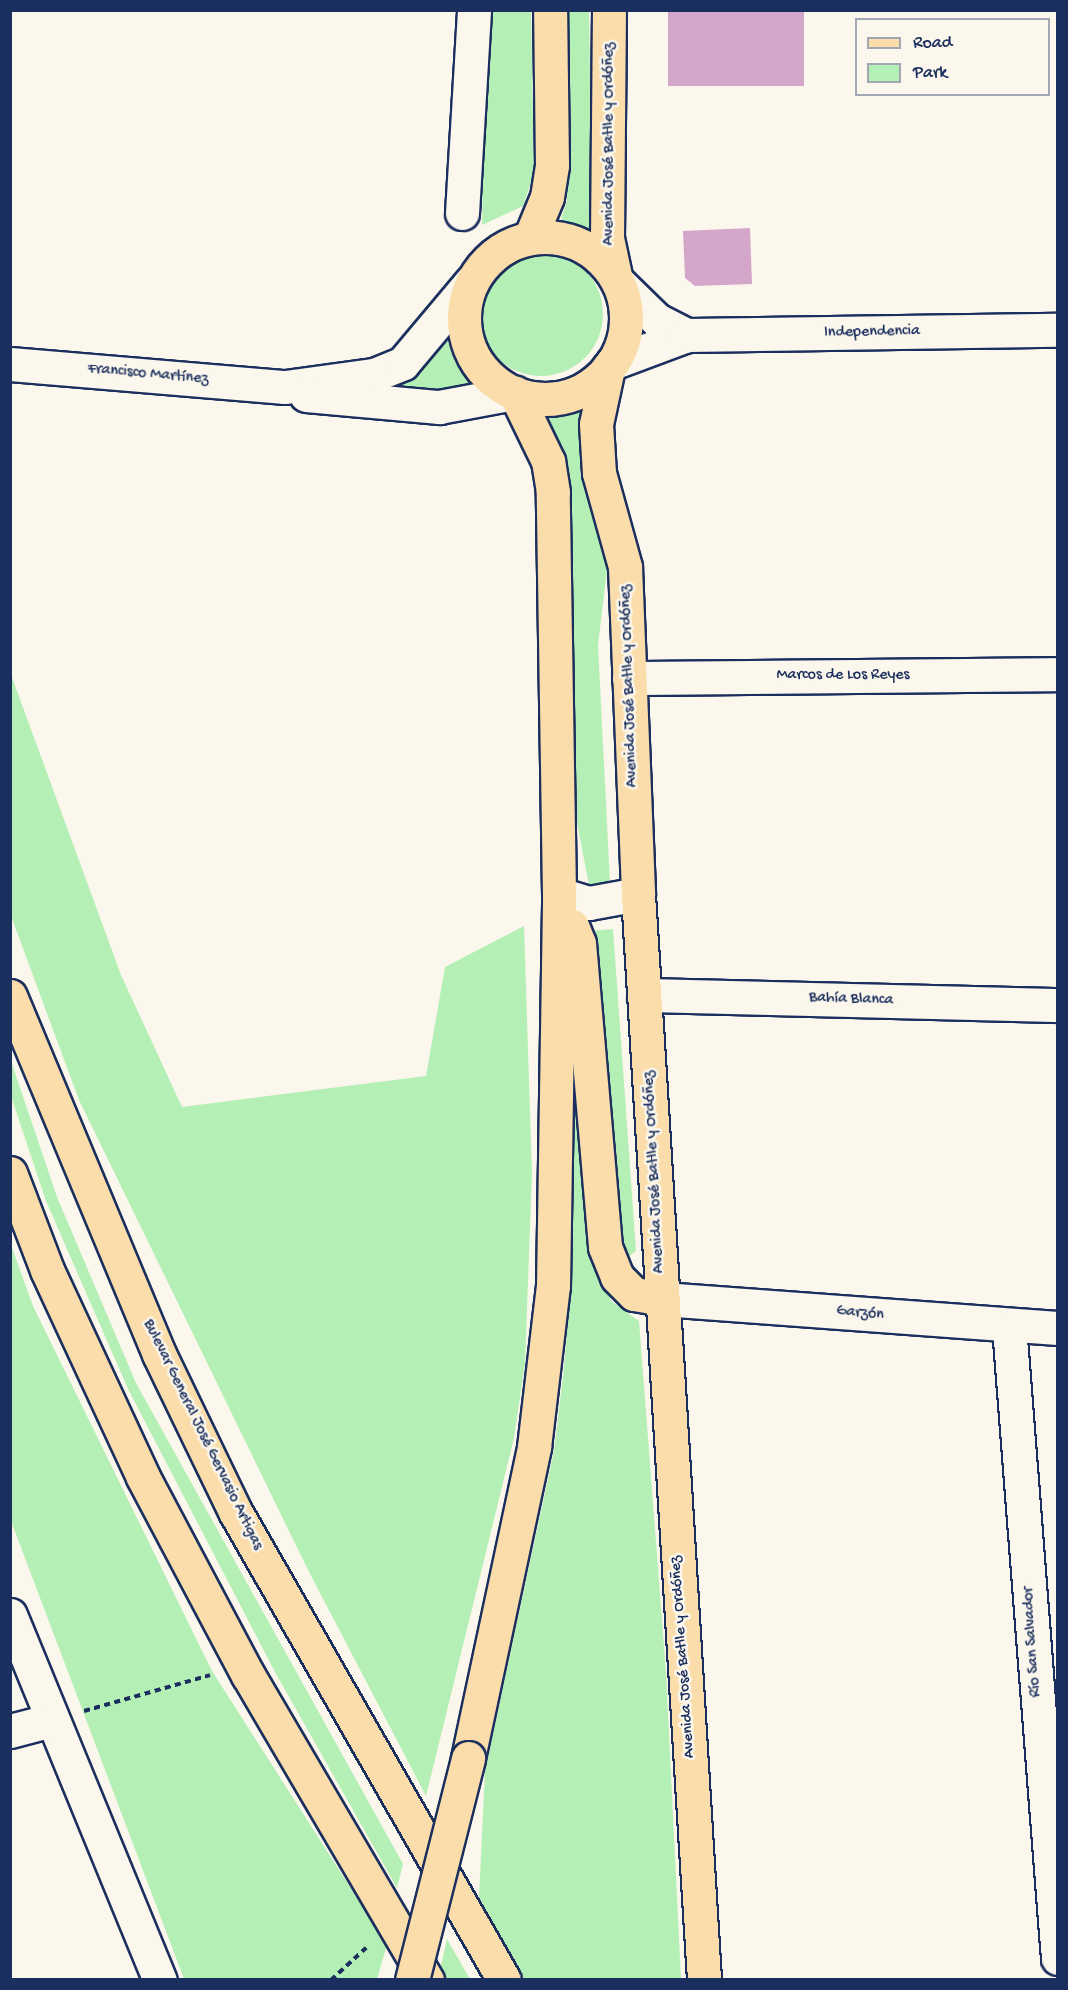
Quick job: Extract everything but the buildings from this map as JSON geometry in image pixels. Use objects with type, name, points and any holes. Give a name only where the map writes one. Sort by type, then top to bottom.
[{"type":"main road","points":[[530,238],[547,197],[552,165],[550,10]]},
{"type":"main road","name":"Avenida José Batlle y Ordóñez","points":[[609,10],[607,238],[616,279]]},
{"type":"main road","points":[[530,238],[579,244],[616,279],[626,323],[610,366],[566,396],[514,393],[491,379],[465,334],[471,282],[506,246],[530,238]]},
{"type":"main road","name":"Avenida José Batlle y Ordóñez","points":[[610,366],[596,424],[599,473],[625,567],[638,894],[704,1980]]},
{"type":"main road","points":[[412,1980],[468,1758],[534,1447],[552,1298],[559,894],[553,492],[548,461],[514,393]]},
{"type":"main road","points":[[559,894],[579,943],[605,1247],[617,1277],[634,1294],[662,1299]]},
{"type":"main road","name":"Bulevar General José Gervasio Artigas","points":[[10,996],[159,1354],[236,1513],[504,1980]]},
{"type":"main road","points":[[10,1173],[47,1270],[143,1477],[243,1666],[427,1980]]},
{"type":"street","points":[[462,213],[474,10]]},
{"type":"street","name":"Independencia","points":[[616,279],[657,321],[687,335]]},
{"type":"street","name":"Francisco Martínez","points":[[10,364],[285,387],[374,375],[403,363],[471,282]]},
{"type":"street","name":"Independencia","points":[[610,366],[687,335],[1058,330]]},
{"type":"street","name":"Francisco Martínez","points":[[285,387],[318,400],[416,406],[514,393]]},
{"type":"street","name":"Marcos de Los Reyes","points":[[629,678],[1058,674]]},
{"type":"street","points":[[559,894],[589,903],[638,894]]},
{"type":"street","name":"Bahía Blanca","points":[[644,995],[1058,1005]]},
{"type":"street","name":"Garzón","points":[[662,1299],[1058,1328]]},
{"type":"street","name":"Río San Salvador","points":[[1009,1326],[1058,1958]]},
{"type":"street","points":[[10,1616],[160,1980]]},
{"type":"street","points":[[10,1731],[52,1720]]},
{"type":"path","points":[[52,1720],[243,1666]]},
{"type":"path","points":[[331,1980],[394,1922]]},
{"type":"green space","points":[[486,11],[531,11],[534,173],[523,206],[482,225]]},
{"type":"green space","points":[[565,11],[589,11],[592,230],[561,219],[567,201]]},
{"type":"green space","points":[[541,252],[565,257],[585,270],[598,290],[603,314],[598,338],[585,358],[565,371],[541,376],[517,371],[497,358],[484,338],[479,314],[484,290],[497,270],[517,257]]},
{"type":"green space","points":[[448,341],[455,362],[476,387],[422,393],[386,385],[415,372]]},
{"type":"green space","points":[[581,404],[580,474],[608,562],[598,645],[610,883],[590,890],[572,797],[569,473],[564,449],[541,413],[563,412]]},
{"type":"green space","points":[[10,672],[121,975],[182,1107],[426,1076],[445,967],[524,926],[532,1173],[525,1363],[514,1438],[426,1796],[308,1570],[79,1100],[11,916]]},
{"type":"green space","points":[[613,929],[636,1251],[624,1260],[618,1252],[591,931]]},
{"type":"green space","points":[[573,988],[598,1264],[611,1301],[639,1321],[666,1672],[681,1979],[523,1979],[479,1897],[485,1771],[554,1451],[564,1368],[573,1260]]},
{"type":"green space","points":[[11,1061],[57,1197],[136,1383],[403,1864],[397,1888],[275,1672],[128,1389],[46,1201],[11,1096]]},
{"type":"green space","points":[[11,1245],[33,1306],[212,1671],[387,1945],[377,1979],[184,1979],[11,1521]]},
{"type":"green space","points":[[447,1939],[470,1979],[445,1979],[440,1970]]}]
